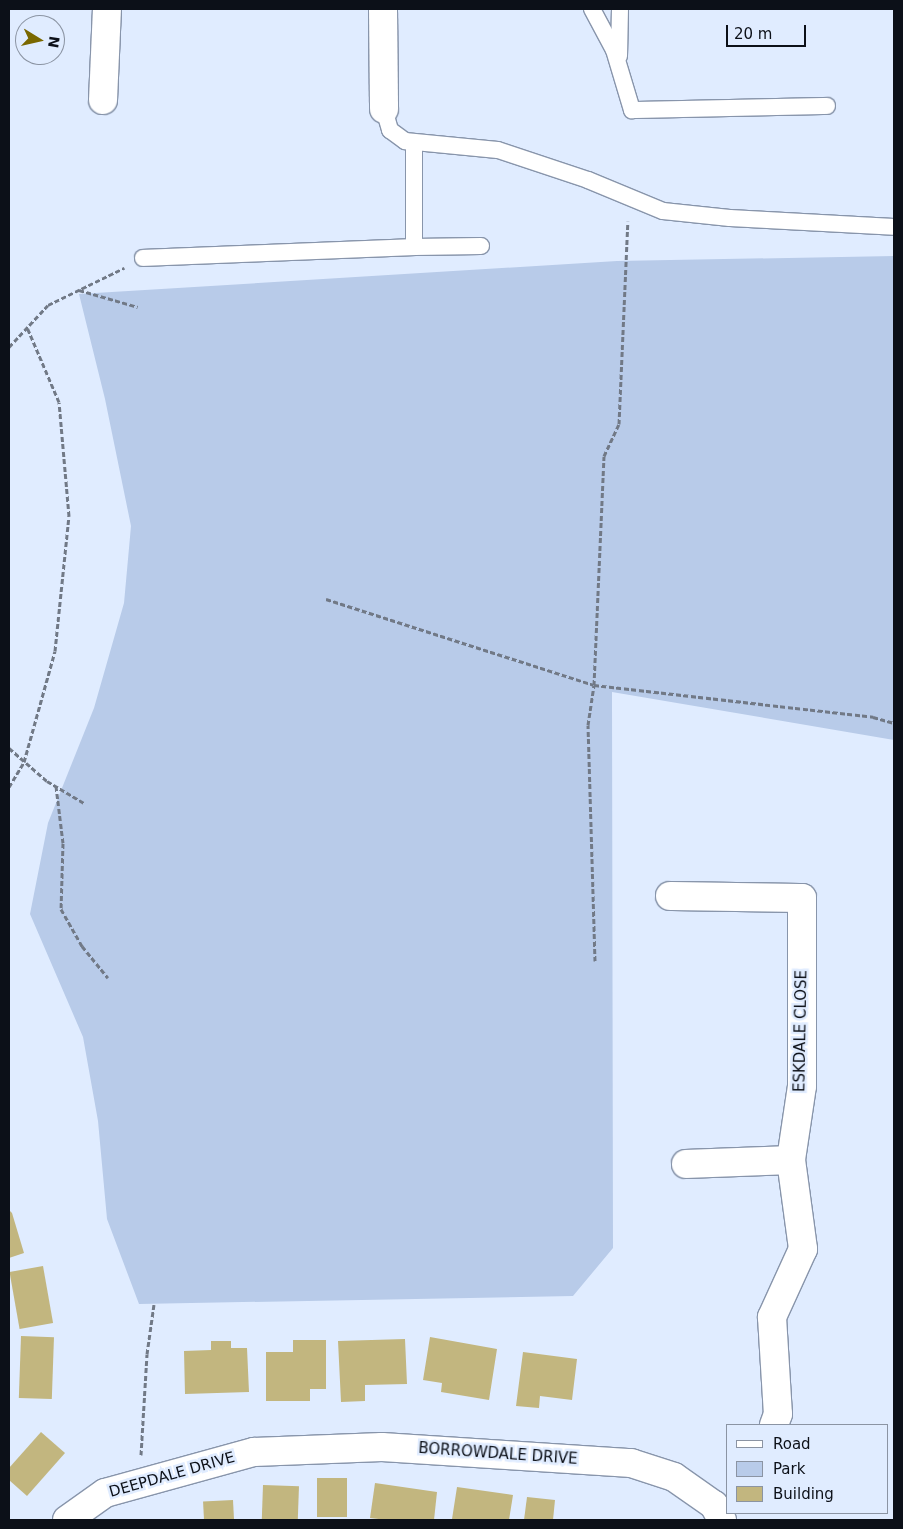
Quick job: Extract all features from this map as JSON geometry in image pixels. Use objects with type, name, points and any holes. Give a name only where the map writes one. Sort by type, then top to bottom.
[{"type":"street","points":[[103,100],[107,9]]},
{"type":"street","points":[[383,9],[384,109]]},
{"type":"street","name":"ESKDALE CLOSE","points":[[670,896],[802,898],[802,1086],[791,1160],[803,1248],[772,1317],[778,1414],[774,1424]]},
{"type":"street","points":[[686,1164],[791,1160]]},
{"type":"street","name":"BORROWDALE DRIVE","points":[[254,1452],[382,1447],[631,1463],[674,1477],[721,1506]]},
{"type":"street","name":"DEEPDALE DRIVE","points":[[67,1520],[105,1494],[254,1452]]},
{"type":"lane","points":[[592,9],[614,50],[632,110],[827,106]]},
{"type":"lane","points":[[619,66],[620,9]]},
{"type":"lane","points":[[384,109],[390,130],[405,141],[498,150],[588,180],[662,211],[748,219],[894,227]]},
{"type":"lane","points":[[414,143],[414,247]]},
{"type":"lane","points":[[143,258],[481,246]]},
{"type":"path","points":[[594,961],[588,725],[594,685],[604,456],[619,424],[629,198]]},
{"type":"path","points":[[9,347],[48,305],[143,258]]},
{"type":"path","points":[[79,290],[138,307]]},
{"type":"path","points":[[9,787],[24,762],[55,651],[69,516],[60,402],[27,327]]},
{"type":"path","points":[[326,599],[594,685],[873,717],[894,723]]},
{"type":"path","points":[[9,748],[56,786],[84,803]]},
{"type":"path","points":[[56,786],[63,843],[61,909],[82,946],[108,978]]},
{"type":"path","points":[[144,1483],[140,1461],[147,1354],[154,1304]]},
{"type":"green space","points":[[894,256],[894,740],[612,692],[613,1248],[573,1296],[139,1304],[107,1219],[98,1121],[83,1037],[30,914],[48,823],[94,708],[124,603],[131,526],[105,399],[79,294],[617,261]]},
{"type":"building","points":[[9,1210],[12,1213],[24,1253],[9,1258]]},
{"type":"building","points":[[43,1266],[53,1323],[20,1329],[10,1272]]},
{"type":"building","points":[[21,1336],[54,1337],[52,1399],[19,1398]]},
{"type":"building","points":[[430,1337],[497,1349],[489,1400],[441,1392],[442,1383],[423,1380]]},
{"type":"building","points":[[405,1339],[407,1384],[365,1385],[365,1401],[341,1402],[338,1341]]},
{"type":"building","points":[[293,1340],[326,1340],[326,1389],[310,1389],[310,1401],[266,1401],[266,1352],[293,1352]]},
{"type":"building","points":[[211,1341],[231,1341],[231,1348],[247,1348],[249,1392],[185,1394],[184,1351],[211,1350]]},
{"type":"building","points":[[523,1352],[577,1359],[572,1400],[540,1396],[539,1408],[516,1406]]},
{"type":"building","points":[[41,1432],[65,1453],[27,1496],[9,1480],[9,1468]]},
{"type":"building","points":[[317,1478],[347,1478],[347,1517],[317,1517]]},
{"type":"building","points":[[375,1483],[437,1492],[434,1520],[370,1518]]},
{"type":"building","points":[[263,1485],[299,1486],[298,1520],[262,1520]]},
{"type":"building","points":[[457,1487],[513,1495],[509,1520],[452,1519]]},
{"type":"building","points":[[527,1497],[555,1500],[553,1520],[524,1520]]},
{"type":"building","points":[[233,1500],[234,1520],[204,1520],[203,1502]]}]
